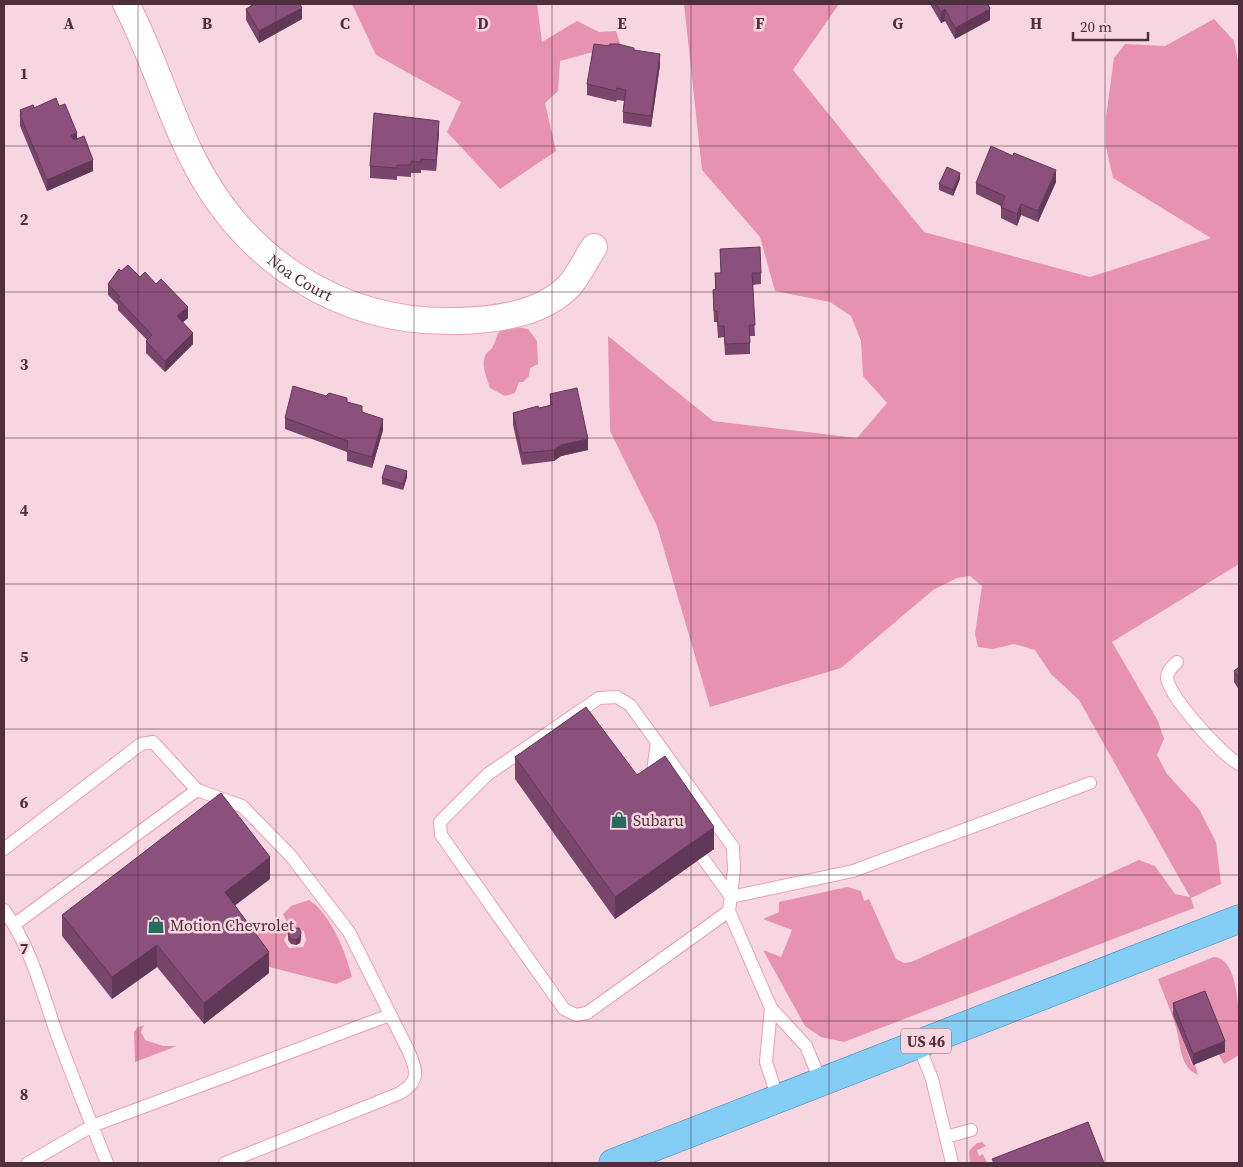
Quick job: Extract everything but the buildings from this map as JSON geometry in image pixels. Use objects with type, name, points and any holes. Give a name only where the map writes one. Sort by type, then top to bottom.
[{"type":"main road","name":"US 46","points":[[613,1163],[1239,919]]},
{"type":"street","name":"Noa Court","points":[[126,4],[139,28],[190,155],[211,192],[238,228],[269,257],[290,274],[329,295],[379,314],[411,319],[448,322],[502,317],[536,307],[552,299],[570,285],[594,247]]},
{"type":"lane","points":[[1177,662],[1168,672],[1172,689],[1208,739],[1224,754],[1239,764]]},
{"type":"lane","points":[[729,911],[587,1013],[573,1014],[564,1009],[440,832],[439,825],[442,818],[488,774],[599,698],[611,696],[623,699],[630,705],[733,847],[735,863],[729,911],[771,1008],[806,1046],[821,1082]]},
{"type":"lane","points":[[4,849],[145,742],[156,744],[197,790],[242,806],[290,855],[349,932],[415,1068],[415,1080],[408,1088],[224,1163]]},
{"type":"lane","points":[[651,787],[657,742]]},
{"type":"lane","points":[[731,897],[853,870],[1090,783]]},
{"type":"lane","points":[[14,924],[197,790]]},
{"type":"lane","points":[[702,857],[731,897]]},
{"type":"lane","points":[[4,910],[14,924],[32,963],[107,1163]]},
{"type":"lane","points":[[771,1008],[766,1062],[778,1098]]},
{"type":"lane","points":[[32,1162],[92,1126],[390,1014]]},
{"type":"lane","points":[[918,1044],[932,1079],[952,1163]]},
{"type":"lane","points":[[946,1137],[971,1130]]},
{"type":"shaded area","points":[[352,4],[537,4],[542,42],[577,21],[599,32],[616,31],[620,43],[616,50],[589,53],[560,61],[558,91],[545,103],[556,151],[500,189],[447,132],[461,102],[376,55]]},
{"type":"shaded area","points":[[684,4],[839,4],[793,70],[924,232],[1090,277],[1211,238],[1113,178],[1106,147],[1106,117],[1114,58],[1125,44],[1165,46],[1214,19],[1234,41],[1239,66],[1239,564],[1112,642],[1158,721],[1164,739],[1157,755],[1167,774],[1199,809],[1216,842],[1221,884],[1191,898],[1194,908],[844,1042],[821,1037],[805,1026],[763,950],[781,957],[792,930],[763,919],[779,912],[779,902],[847,887],[861,891],[864,901],[869,899],[896,959],[904,963],[911,962],[1139,860],[1155,866],[1175,894],[1190,897],[1079,700],[1051,674],[1035,650],[1014,644],[993,649],[978,647],[975,634],[982,586],[970,576],[957,578],[933,590],[841,668],[710,707],[657,526],[610,431],[608,336],[713,421],[857,438],[887,403],[863,376],[861,341],[851,316],[830,302],[775,291],[760,237],[702,170]]},
{"type":"shaded area","points":[[516,327],[528,329],[537,341],[538,364],[530,368],[529,376],[523,382],[519,382],[515,393],[505,396],[490,388],[485,371],[484,358],[492,348],[500,331]]},
{"type":"shaded area","points":[[309,900],[317,906],[331,924],[342,946],[349,967],[352,977],[336,984],[269,967],[249,941],[276,919],[283,923],[288,933],[284,940],[289,948],[303,947],[306,940],[304,931],[296,928],[291,930],[283,914],[291,906]]},
{"type":"shaded area","points":[[1214,957],[1223,961],[1230,970],[1235,983],[1239,1014],[1239,1055],[1224,1064],[1190,1003],[1172,1009],[1192,1065],[1195,1064],[1198,1075],[1187,1067],[1184,1061],[1176,1027],[1158,979]]},
{"type":"shaded area","points":[[144,1025],[141,1032],[145,1040],[163,1046],[177,1046],[135,1062],[134,1032],[138,1027]]},
{"type":"shaded area","points":[[982,1142],[986,1146],[977,1150],[979,1156],[983,1154],[987,1163],[970,1163],[969,1151],[977,1143]]},
{"type":"place","name":"Subaru","points":[[619,820]]},
{"type":"place","name":"Motion Chevrolet","points":[[156,925]]}]
